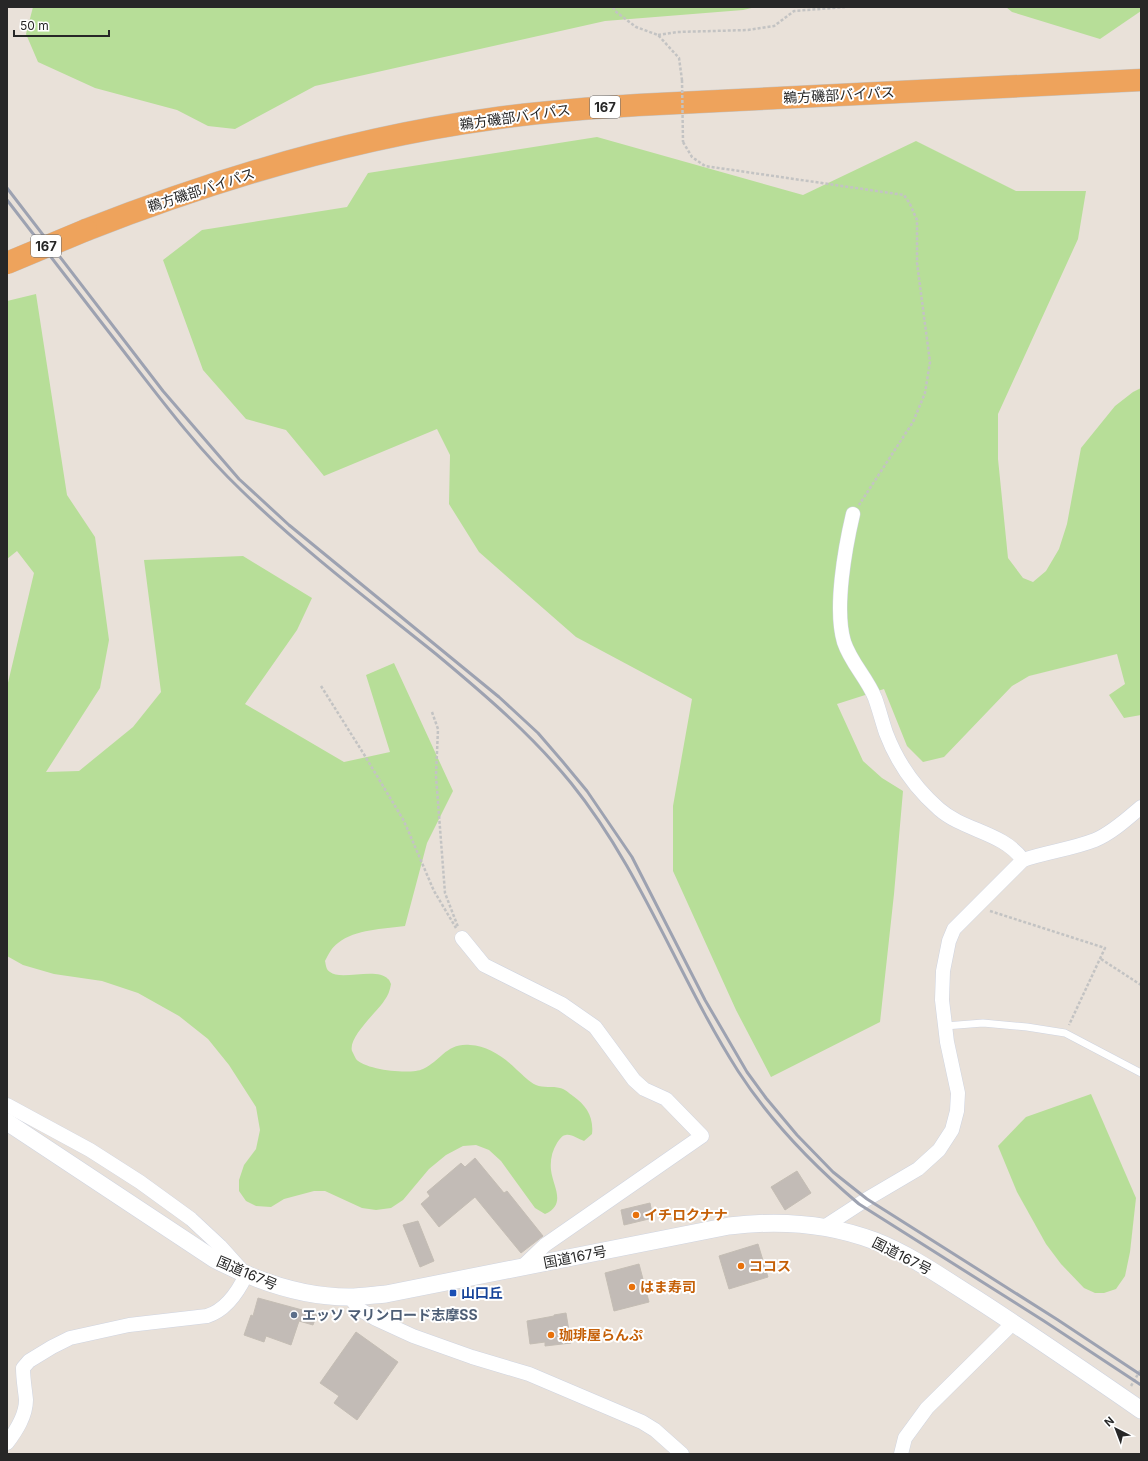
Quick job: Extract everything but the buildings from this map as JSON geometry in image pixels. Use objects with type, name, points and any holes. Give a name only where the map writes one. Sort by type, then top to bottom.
[{"type":"highway","name":"鵜方磯部バイパス","points":[[7,262],[134,211],[330,150],[416,131],[490,119],[569,109],[1141,80]]},
{"type":"street","points":[[853,514],[846,545],[841,591],[840,620],[844,642],[857,669],[868,684],[886,733],[903,769],[940,810],[952,819],[980,830],[1011,846],[1023,860]]},
{"type":"street","points":[[824,1228],[866,1199],[918,1169],[939,1150],[952,1130],[956,1119],[958,1092],[947,1042],[942,1000],[943,971],[948,941],[954,929],[1023,860],[1038,855],[1067,849],[1097,839],[1141,807]]},
{"type":"street","points":[[462,938],[484,965],[562,1004],[595,1027],[634,1080],[644,1089],[666,1099],[702,1136],[545,1245],[520,1268]]},
{"type":"street","points":[[7,1105],[90,1150],[140,1182],[191,1219],[220,1246],[246,1275],[240,1288],[225,1306],[215,1314],[130,1325],[70,1338],[29,1361],[23,1368],[26,1402],[17,1430],[7,1443]]},
{"type":"street","name":"国道167号","points":[[7,1122],[214,1259],[246,1275],[277,1286],[313,1295],[350,1297],[386,1294],[734,1226],[782,1223],[824,1228],[875,1241],[926,1267],[1013,1323],[1141,1410]]},
{"type":"street","points":[[350,1297],[359,1309],[376,1319],[413,1336],[472,1357],[529,1374],[642,1422],[655,1430],[682,1454]]},
{"type":"street","points":[[901,1454],[905,1438],[927,1408],[1013,1323]]},
{"type":"lane","points":[[945,1026],[983,1023],[1027,1027],[1065,1033],[1141,1073]]},
{"type":"path","points":[[613,7],[615,11],[636,27],[658,35],[679,58],[682,80],[683,142],[692,157],[705,166],[904,195],[910,204],[917,220],[917,263],[930,362],[925,393],[913,422],[853,514]]},
{"type":"path","points":[[658,35],[677,32],[748,30],[774,26],[794,11],[845,7]]},
{"type":"path","points":[[321,686],[404,820],[434,891],[462,938]]},
{"type":"path","points":[[432,712],[438,729],[436,776],[445,893],[462,938]]},
{"type":"path","points":[[976,906],[1105,948],[1065,1033]]},
{"type":"path","points":[[1101,959],[1141,985]]},
{"type":"green space","points":[[33,7],[756,7],[743,10],[605,21],[315,86],[235,129],[208,126],[177,110],[95,88],[38,62],[26,34]]},
{"type":"green space","points":[[1006,7],[1141,7],[1141,11],[1100,39],[1012,12]]},
{"type":"green space","points":[[597,137],[803,195],[916,141],[1016,191],[1086,191],[1078,239],[998,414],[998,459],[1008,558],[1023,578],[1033,582],[1046,571],[1059,549],[1067,524],[1081,448],[1115,406],[1133,392],[1141,388],[1141,715],[1124,718],[1109,695],[1125,684],[1117,654],[1029,676],[1012,686],[944,757],[923,762],[907,746],[884,689],[837,704],[863,761],[882,778],[903,791],[894,894],[880,1022],[771,1077],[736,1010],[673,871],[673,806],[692,699],[576,637],[479,552],[449,504],[450,455],[437,429],[324,476],[286,430],[246,419],[203,370],[163,260],[202,230],[347,207],[368,173]]},
{"type":"green space","points":[[36,294],[67,495],[95,537],[109,640],[100,688],[46,772],[79,771],[133,727],[161,692],[144,560],[243,556],[312,598],[297,630],[245,704],[344,762],[390,752],[366,675],[394,663],[453,791],[427,843],[405,926],[370,930],[345,938],[330,951],[325,961],[326,967],[329,971],[335,974],[342,975],[376,974],[388,979],[391,984],[389,993],[385,999],[354,1039],[352,1051],[356,1059],[361,1063],[378,1069],[409,1072],[417,1071],[429,1066],[444,1053],[455,1047],[462,1045],[477,1046],[489,1050],[501,1057],[533,1084],[565,1090],[582,1103],[592,1122],[592,1134],[584,1141],[570,1135],[565,1135],[557,1143],[552,1156],[551,1166],[557,1200],[556,1205],[552,1210],[545,1214],[535,1208],[501,1161],[489,1150],[476,1145],[463,1146],[446,1155],[429,1169],[403,1200],[391,1208],[376,1210],[362,1208],[325,1191],[314,1191],[284,1199],[271,1207],[256,1206],[246,1201],[239,1191],[239,1180],[244,1165],[256,1149],[260,1130],[256,1107],[229,1065],[208,1039],[179,1016],[138,993],[102,981],[54,974],[23,965],[7,956],[7,687],[34,573],[17,551],[7,559],[7,301]]},
{"type":"green space","points":[[1091,1094],[1136,1198],[1130,1252],[1125,1276],[1116,1289],[1104,1293],[1095,1293],[1084,1288],[1061,1264],[1046,1244],[1017,1192],[998,1146],[1026,1117]]},
{"type":"railway","points":[[7,188],[163,391],[239,479],[289,525],[499,697],[538,733],[563,762],[587,791],[632,857],[705,1000],[747,1072],[766,1098],[797,1135],[833,1172],[867,1199],[1058,1320],[1141,1375]]},
{"type":"railway","points":[[7,200],[167,407],[195,442],[226,475],[312,554],[436,654],[489,699],[556,765],[596,817],[619,852],[697,999],[738,1071],[764,1108],[809,1158],[859,1204],[1044,1321],[1141,1385]]},
{"type":"place","name":"イチロクナナ","points":[[636,1215]]},
{"type":"place","name":"ココス","points":[[741,1266]]},
{"type":"place","name":"はま寿司","points":[[632,1287]]},
{"type":"place","name":"山口丘","points":[[453,1293]]},
{"type":"place","name":"エッソ マリンロード志摩SS","points":[[294,1315]]},
{"type":"place","name":"珈琲屋らんぷ","points":[[551,1335]]}]
